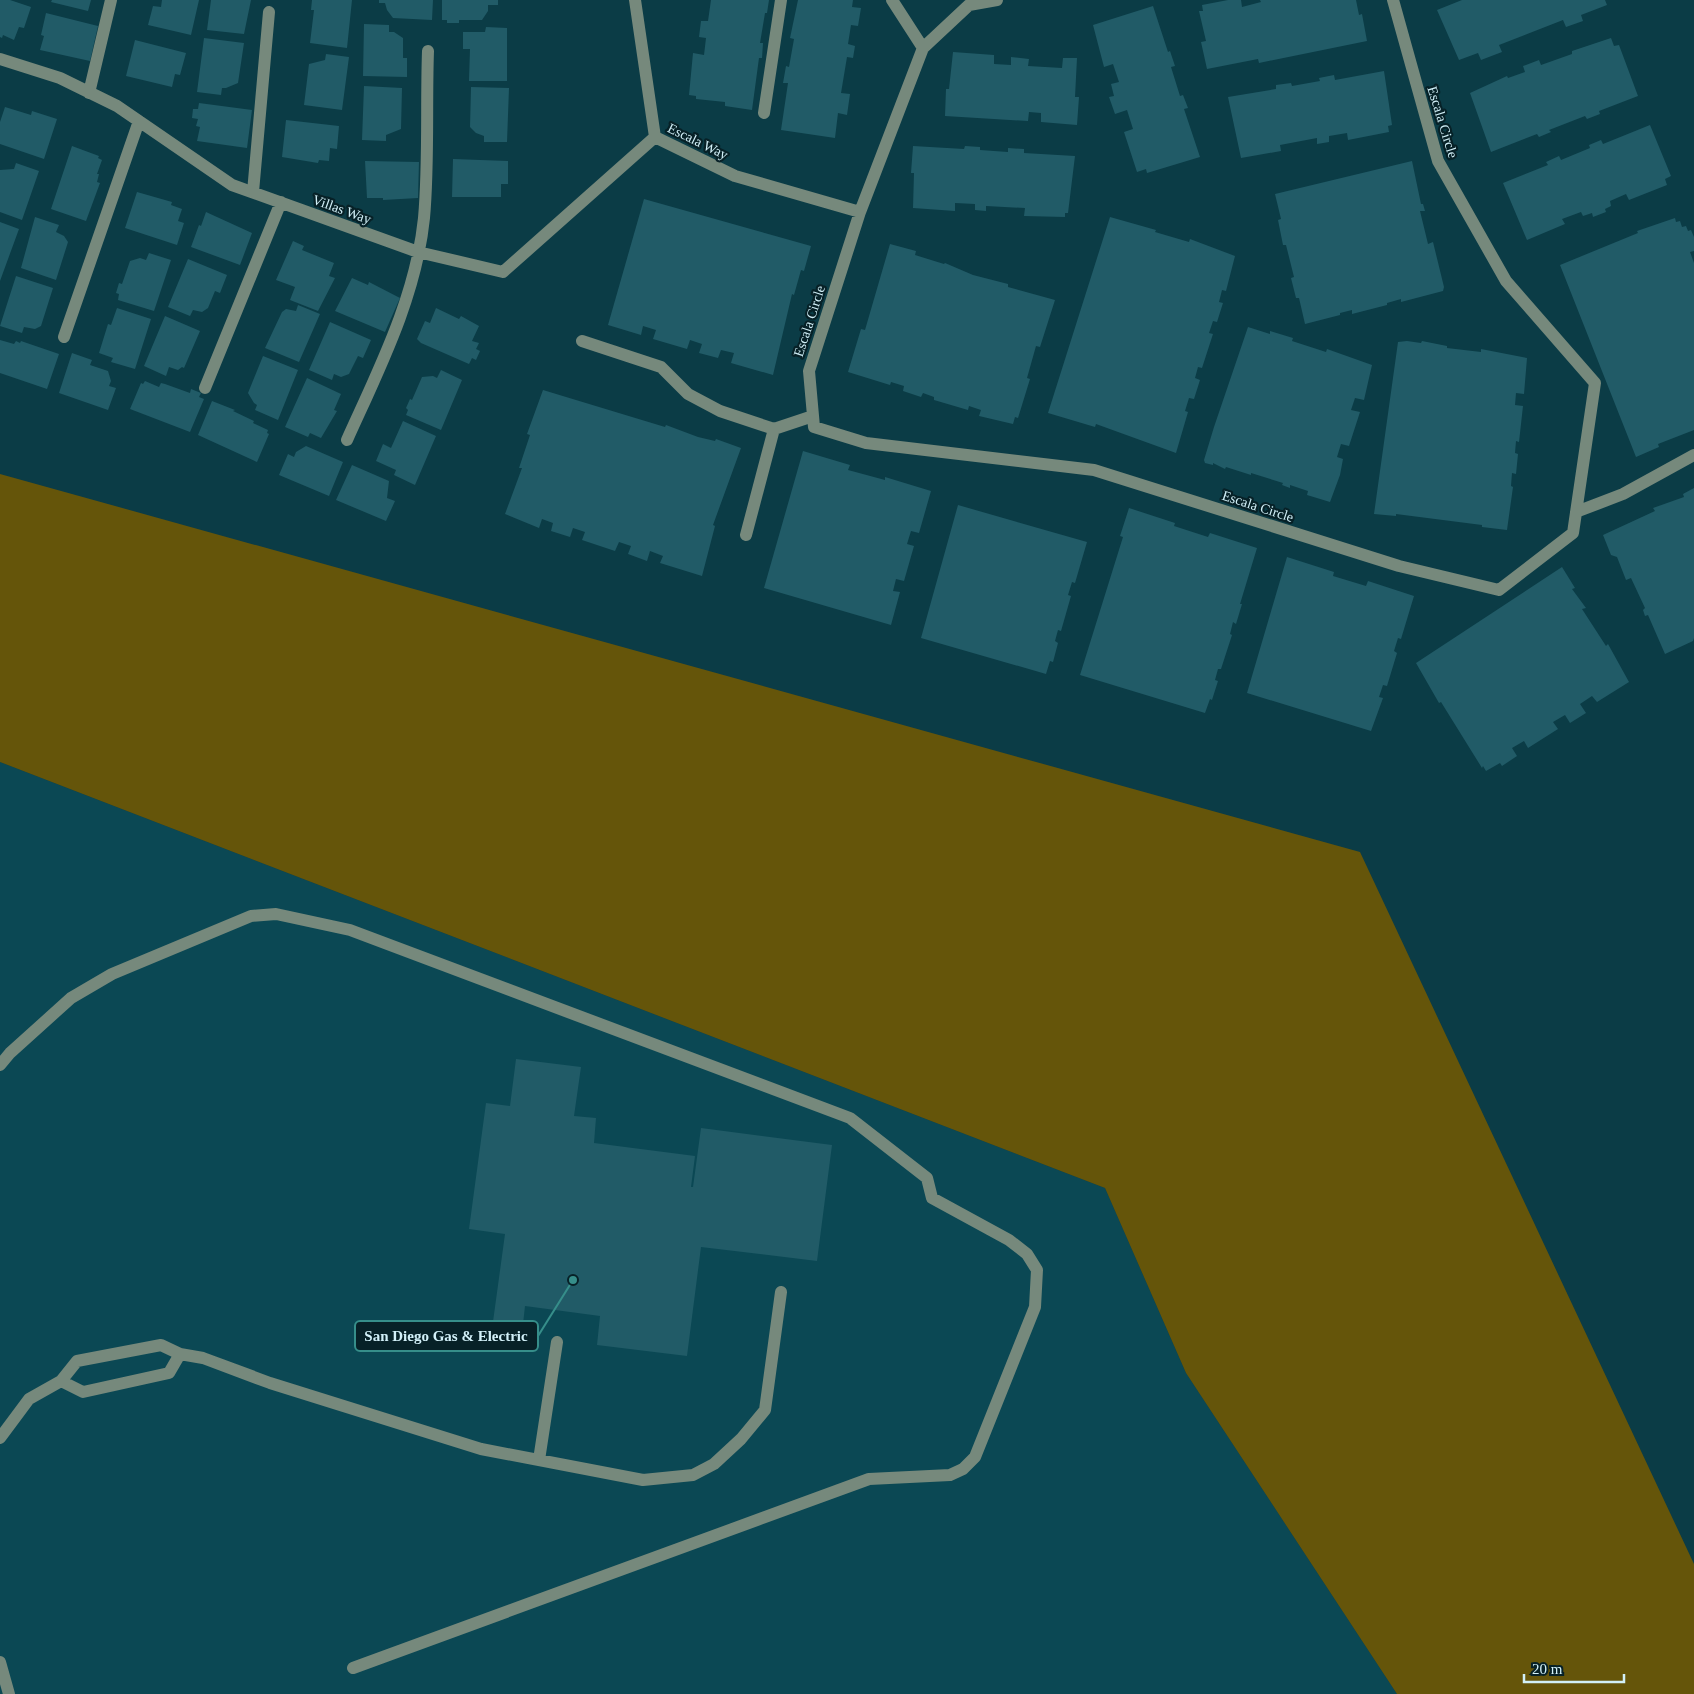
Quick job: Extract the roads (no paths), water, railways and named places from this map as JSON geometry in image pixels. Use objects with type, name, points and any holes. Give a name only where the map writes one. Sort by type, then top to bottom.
[{"type":"street","points":[[89,92],[111,0]]},
{"type":"street","name":"Escala Way","points":[[635,0],[655,137],[735,176],[860,212]]},
{"type":"street","points":[[764,113],[781,0]]},
{"type":"street","points":[[892,0],[923,48]]},
{"type":"street","name":"Escala Circle","points":[[997,0],[969,5],[923,48],[860,212],[809,371],[814,426],[866,443],[1094,470],[1400,566],[1499,590],[1573,533],[1595,383],[1506,281],[1438,161],[1393,0]]},
{"type":"street","points":[[253,192],[269,12]]},
{"type":"street","points":[[347,440],[397,327],[418,252],[424,218],[428,51]]},
{"type":"street","name":"Villas Way","points":[[0,59],[60,78],[117,106],[232,185],[418,252],[503,272],[655,137]]},
{"type":"street","points":[[64,337],[139,121]]},
{"type":"street","points":[[206,388],[281,202]]},
{"type":"street","points":[[582,341],[661,367],[688,394],[720,412],[774,429],[813,416]]},
{"type":"street","points":[[746,535],[774,429]]},
{"type":"street","points":[[1576,512],[1623,494],[1694,455]]},
{"type":"street","points":[[0,1065],[10,1053],[71,998],[112,974],[251,916],[276,914],[350,930],[850,1118],[927,1178],[932,1198],[1009,1240],[1027,1254],[1037,1270],[1035,1307],[975,1457],[963,1469],[950,1475],[869,1479],[353,1668]]},
{"type":"street","points":[[0,1438],[29,1399],[61,1381],[77,1361],[162,1345],[180,1354],[203,1358],[270,1383],[481,1449],[644,1480],[692,1474],[714,1464],[741,1439],[765,1410],[781,1292]]},
{"type":"street","points":[[539,1460],[556,1342]]},
{"type":"street","points":[[61,1381],[83,1392],[169,1372],[180,1354]]},
{"type":"street","points":[[0,1662],[9,1694]]},
{"type":"place","name":"San Diego Gas & Electric","points":[[573,1280]]}]
